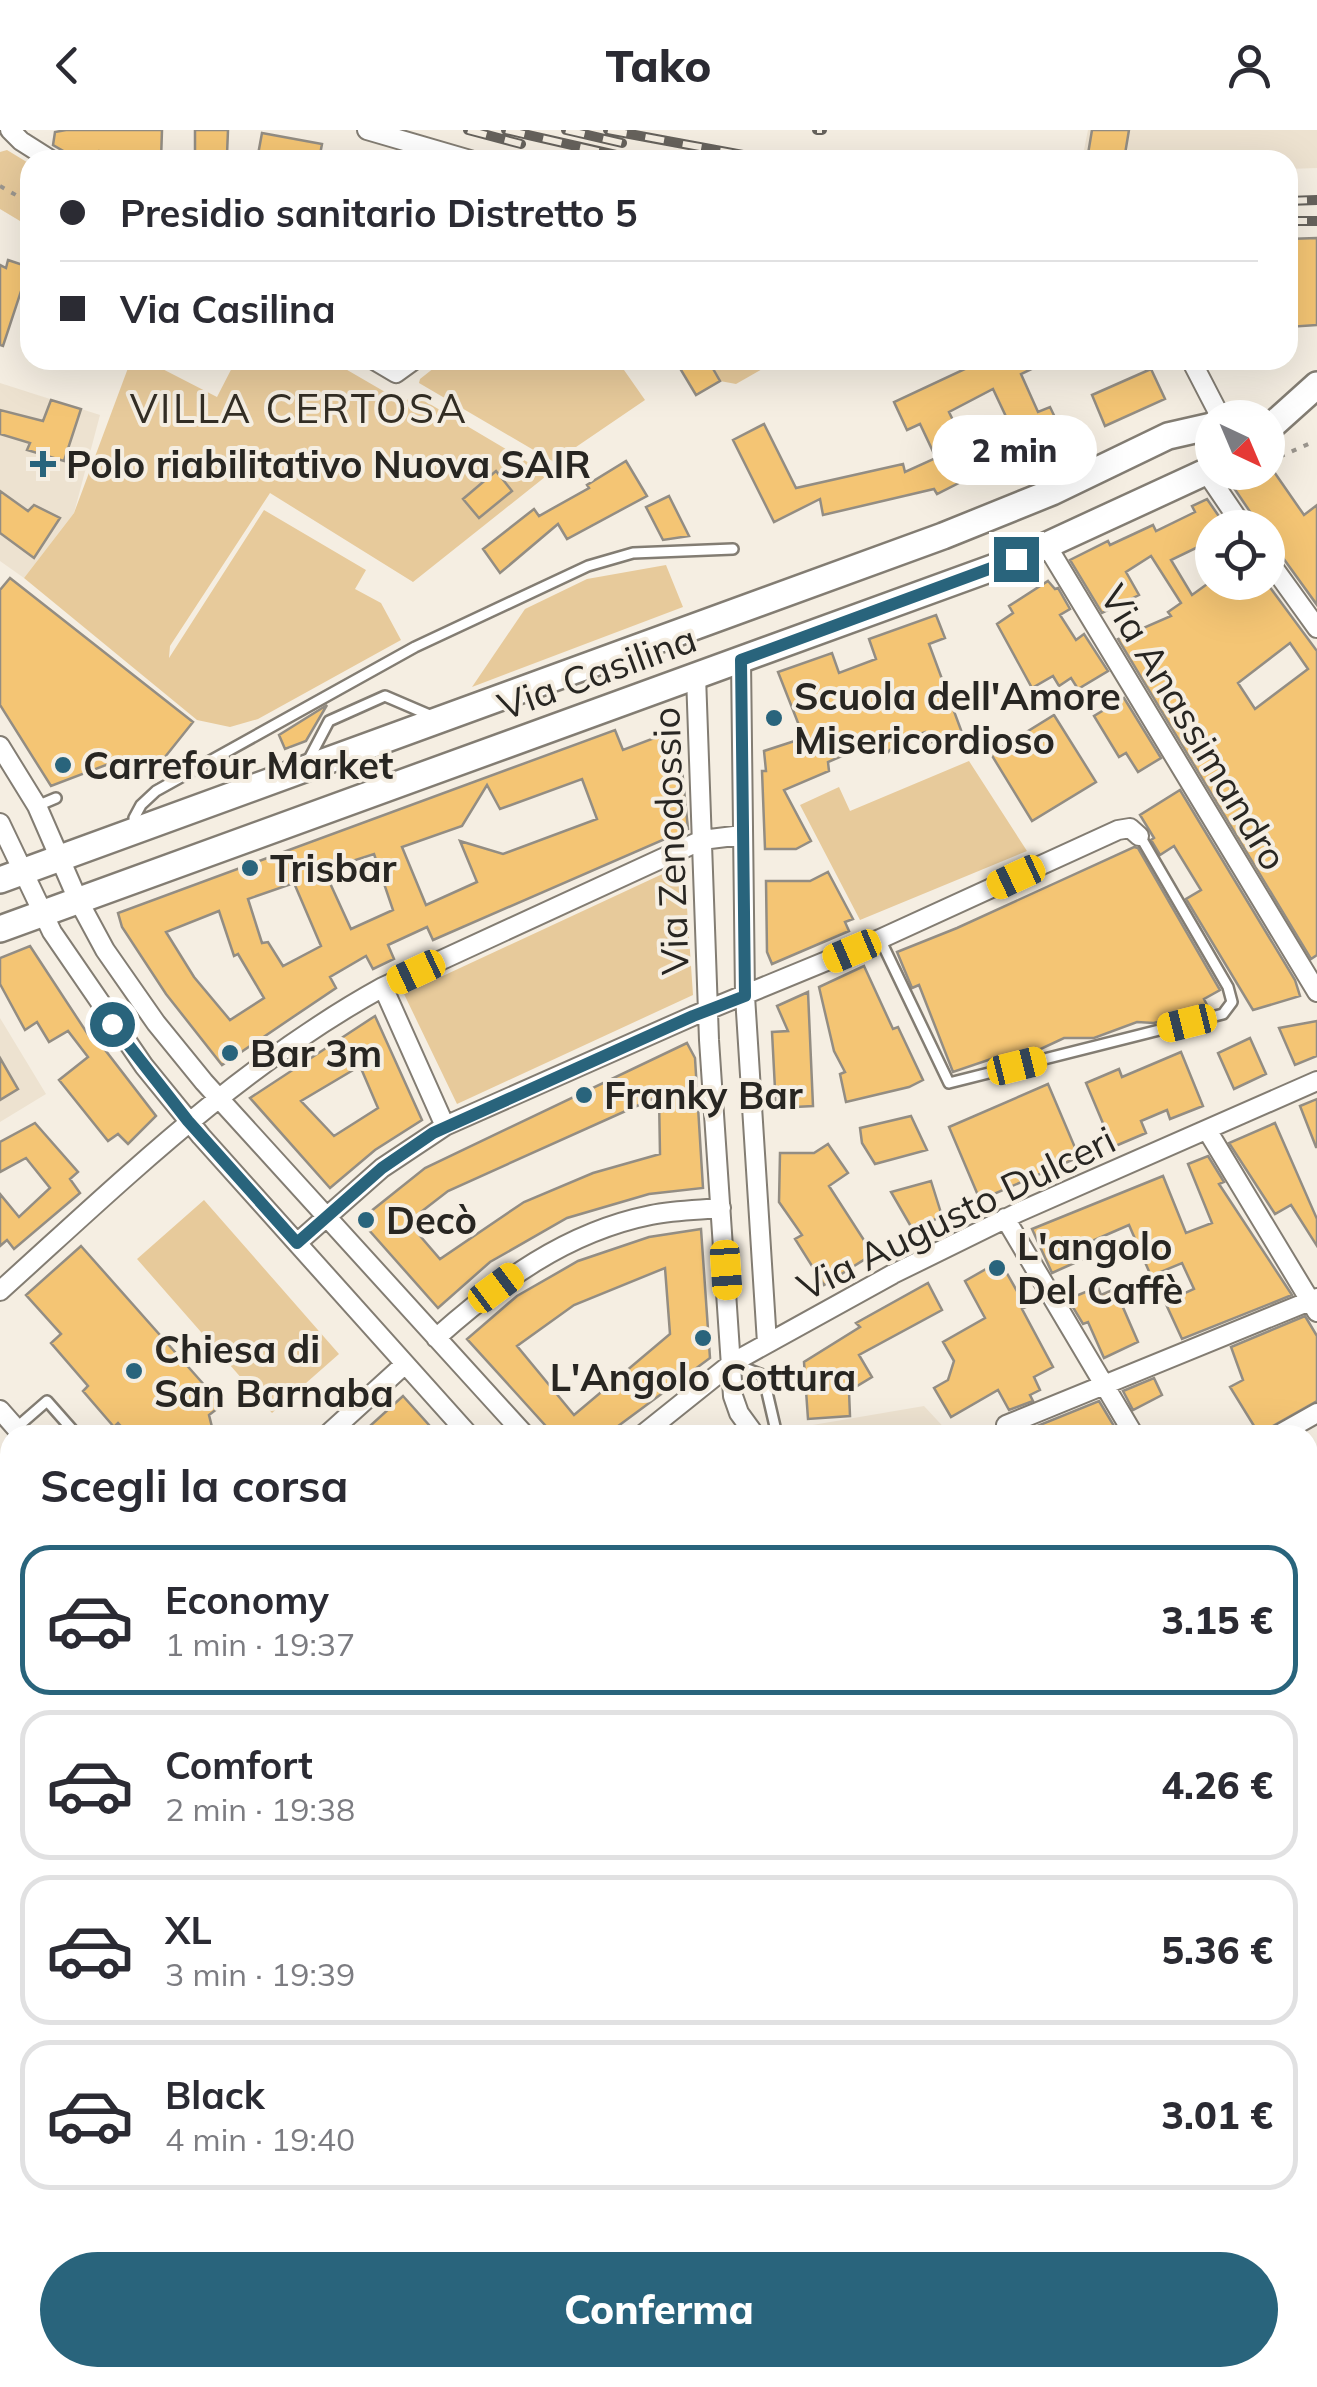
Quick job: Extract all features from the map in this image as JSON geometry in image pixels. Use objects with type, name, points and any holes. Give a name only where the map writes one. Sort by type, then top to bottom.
[{"type":"main road","points":[[1285,411],[1317,385]]},
{"type":"main road","points":[[1285,418],[1317,410]]},
{"type":"main road","name":"Via Casilina","points":[[11,876],[943,536],[1052,492],[1168,436],[1195,430]]},
{"type":"main road","name":"Via Casilina","points":[[0,929],[1047,546],[1195,477]]},
{"type":"street","points":[[10,130],[35,150]]},
{"type":"street","points":[[367,130],[436,150]]},
{"type":"street","points":[[1197,370],[1212,400]]},
{"type":"street","name":"Via Anassimandro","points":[[1047,546],[1317,992]]},
{"type":"street","points":[[1285,584],[1317,628]]},
{"type":"street","name":"Via Zenodossio","points":[[741,660],[745,996],[766,1343]]},
{"type":"street","name":"Via Zenodossio","points":[[696,676],[708,1010],[735,1406],[749,1425]]},
{"type":"street","points":[[0,746],[37,806],[78,900],[105,950],[143,1004],[218,1097],[517,1425]]},
{"type":"street","points":[[0,822],[11,876],[42,914],[105,1013],[188,1121],[460,1425]]},
{"type":"street","points":[[297,1243],[399,1156],[446,1126],[708,1010],[880,940],[1118,830],[1130,828],[1140,836]]},
{"type":"street","points":[[0,1290],[188,1121],[296,1040],[383,987],[702,840],[742,835]]},
{"type":"street","points":[[383,987],[446,1126]]},
{"type":"street","name":"Via Augusto Dulceri","points":[[654,1425],[732,1363],[893,1274],[1005,1218],[1317,1081]]},
{"type":"street","points":[[1006,1425],[1315,1303],[1207,1130]]},
{"type":"street","points":[[436,1338],[512,1276],[564,1244],[652,1214],[722,1208]]},
{"type":"street","points":[[1005,1218],[1128,1425]]},
{"type":"street","points":[[338,1425],[405,1364]]},
{"type":"lane","points":[[137,829],[134,818],[156,791],[401,654],[530,592],[588,566],[633,553],[732,548]]},
{"type":"lane","points":[[304,769],[329,721],[385,696],[441,720]]},
{"type":"lane","points":[[37,806],[56,798]]},
{"type":"lane","points":[[880,940],[949,1082],[1221,1014],[1232,1004],[1228,986],[1140,836]]},
{"type":"lane","points":[[732,1363],[763,1375],[775,1425]]},
{"type":"lane","points":[[25,1425],[47,1401],[67,1425]]},
{"type":"path","points":[[1285,455],[1316,441]]},
{"type":"path","points":[[1004,469],[1014,488]]},
{"type":"shaded area","points":[[1088,130],[1317,130],[1317,168],[1298,169],[1298,150],[1084,150]]},
{"type":"shaded area","points":[[7,150],[20,158],[20,221],[0,209],[0,152]]},
{"type":"shaded area","points":[[127,370],[164,370],[217,397],[231,370],[347,370],[404,403],[413,394],[541,470],[545,477],[413,582],[270,493],[170,646],[169,658],[264,510],[366,570],[355,589],[381,603],[401,640],[258,719],[230,727],[197,720],[24,578],[74,513]]},
{"type":"shaded area","points":[[431,370],[624,370],[645,400],[554,462],[419,383]]},
{"type":"shaded area","points":[[714,370],[760,370],[736,384],[720,381]]},
{"type":"shaded area","name":"Polo riabilitativo Nuova SAIR","points":[[0,383],[100,415],[74,513],[24,578],[0,561]]},
{"type":"shaded area","points":[[666,565],[683,607],[472,687],[525,609],[587,579]]},
{"type":"shaded area","points":[[969,761],[1027,851],[860,920],[800,805],[839,787],[850,811]]},
{"type":"shaded area","points":[[684,864],[693,995],[457,1104],[404,994]]},
{"type":"shaded area","points":[[0,1018],[46,1094],[0,1122]]},
{"type":"shaded area","points":[[204,1200],[339,1354],[272,1413],[137,1259]]},
{"type":"shaded area","points":[[924,1406],[942,1425],[813,1425]]},
{"type":"building","points":[[162,130],[161,150],[62,150],[53,145],[55,132]]},
{"type":"building","points":[[195,130],[228,130],[227,150],[195,150]]},
{"type":"building","points":[[1092,130],[1129,130],[1126,150],[1089,150]]},
{"type":"building","points":[[262,133],[322,144],[321,150],[259,150]]},
{"type":"building","points":[[1317,238],[1317,325],[1298,326],[1298,239]]},
{"type":"building","points":[[8,260],[20,264],[20,294],[3,346],[0,265],[6,268]]},
{"type":"building","points":[[681,370],[714,370],[720,381],[696,395]]},
{"type":"building","points":[[963,370],[1029,370],[1021,374],[1038,412],[1050,407],[1062,432],[937,494],[934,489],[823,515],[820,499],[774,522],[733,440],[764,424],[796,488],[903,464],[905,472],[936,458],[920,424],[907,430],[894,402]],"holes":[[[993,389],[1009,423],[965,445],[949,412]]]},
{"type":"building","points":[[1151,370],[1165,399],[1105,426],[1092,395]]},
{"type":"building","points":[[51,400],[81,409],[64,461],[27,450],[30,443],[0,434],[0,410],[43,421]]},
{"type":"building","points":[[626,461],[647,496],[567,539],[558,524],[500,573],[483,549],[534,509],[539,516],[589,488],[587,485]]},
{"type":"building","points":[[496,471],[512,491],[479,518],[463,499]]},
{"type":"building","points":[[1285,488],[1304,515],[1317,505],[1317,605],[1285,561],[1285,510],[1249,510],[1235,490]]},
{"type":"building","points":[[0,491],[28,511],[34,505],[60,518],[34,558],[0,533]]},
{"type":"building","points":[[669,496],[689,536],[663,540],[646,507]]},
{"type":"building","points":[[1207,499],[1215,510],[1195,510],[1192,506]]},
{"type":"building","points":[[1195,512],[1195,548],[1171,560],[1192,595],[1195,593],[1195,600],[1279,600],[1317,651],[1317,955],[1311,959],[1118,639],[1171,616],[1168,612],[1181,603],[1151,556],[1126,572],[1139,595],[1102,613],[1070,560],[1153,525],[1156,531]],"holes":[[[1290,643],[1308,669],[1255,709],[1238,683]]]},
{"type":"building","points":[[10,578],[193,722],[165,757],[139,766],[127,757],[51,786],[0,705],[0,590]]},
{"type":"building","points":[[1048,581],[1058,588],[1070,609],[1060,615],[1076,640],[1084,634],[1108,671],[1078,689],[1071,678],[1059,686],[1053,676],[1032,688],[997,624],[1013,613],[1009,606]]},
{"type":"building","points":[[936,615],[945,638],[929,644],[961,730],[930,743],[925,732],[896,744],[886,754],[871,754],[867,745],[828,762],[829,771],[784,790],[811,841],[796,849],[765,849],[764,751],[804,738],[778,672],[832,653],[839,673],[876,659],[869,639]]},
{"type":"building","points":[[1124,698],[1161,758],[1138,772],[1126,753],[1119,757],[1094,716]]},
{"type":"building","points":[[327,705],[306,741],[285,749],[279,735]]},
{"type":"building","points":[[1054,715],[1096,782],[1032,821],[991,754]]},
{"type":"building","points":[[678,729],[688,829],[433,940],[427,927],[388,945],[394,959],[373,969],[366,956],[330,977],[336,988],[222,1065],[166,994],[122,927],[118,913],[615,730],[623,750]],"holes":[[[582,779],[597,819],[503,854],[460,841],[477,882],[426,905],[402,847],[462,826],[487,785],[500,809]],[[374,854],[393,910],[351,929],[324,870]],[[294,883],[321,946],[283,966],[268,942],[262,943],[248,899]],[[219,911],[234,956],[238,954],[264,998],[230,1020],[194,977],[166,932]]]},
{"type":"building","points":[[1180,790],[1295,980],[1300,996],[1253,1010],[1186,899],[1201,890],[1174,846],[1160,855],[1151,840],[1154,838],[1140,815]]},
{"type":"building","points":[[1134,847],[1220,990],[1204,999],[1208,1007],[1154,1023],[1137,1022],[1094,1038],[1064,1038],[1030,1054],[997,1057],[953,1072],[919,985],[912,988],[897,952]]},
{"type":"building","points":[[828,872],[853,919],[845,922],[849,931],[772,964],[767,952],[766,881],[810,881]]},
{"type":"building","points":[[30,946],[89,1036],[92,1033],[156,1116],[128,1144],[118,1134],[108,1141],[59,1080],[88,1057],[68,1031],[49,1042],[37,1022],[25,1030],[0,984],[0,958]]},
{"type":"building","points":[[864,966],[893,1029],[898,1027],[923,1080],[846,1102],[840,1074],[845,1072],[834,1051],[819,987]]},
{"type":"building","points":[[808,992],[813,1106],[776,1108],[772,1032],[788,1031],[777,1006]]},
{"type":"building","points":[[375,1016],[422,1120],[375,1150],[330,1188],[250,1098]],"holes":[[[360,1066],[378,1108],[334,1136],[301,1101]]]},
{"type":"building","points":[[1317,1021],[1317,1056],[1295,1065],[1279,1028]]},
{"type":"building","points":[[1250,1038],[1266,1074],[1234,1089],[1218,1053]]},
{"type":"building","points":[[687,1043],[695,1058],[703,1188],[649,1194],[567,1218],[490,1262],[438,1308],[360,1220],[425,1168]],"holes":[[[659,1096],[660,1154],[593,1173],[524,1202],[440,1259],[408,1222],[448,1191]]]},
{"type":"building","points":[[1181,1052],[1203,1106],[1170,1119],[1167,1110],[1141,1121],[1146,1133],[1113,1147],[1086,1083],[1119,1069],[1122,1077]]},
{"type":"building","points":[[0,1058],[18,1089],[0,1100]]},
{"type":"building","points":[[1048,1084],[1079,1157],[980,1200],[949,1127]]},
{"type":"building","points":[[1317,1099],[1317,1147],[1316,1147],[1300,1106]]},
{"type":"building","points":[[911,1116],[927,1150],[875,1164],[862,1143],[860,1128]]},
{"type":"building","points":[[35,1123],[78,1172],[70,1179],[80,1193],[14,1249],[7,1240],[0,1246],[0,1194],[19,1217],[50,1188],[26,1158],[0,1172],[0,1142]]},
{"type":"building","points":[[1275,1123],[1317,1219],[1317,1246],[1291,1205],[1275,1214],[1229,1143]]},
{"type":"building","points":[[828,1144],[848,1173],[829,1186],[873,1254],[824,1285],[795,1239],[802,1235],[779,1202],[780,1153],[814,1153]]},
{"type":"building","points":[[1208,1156],[1224,1182],[1219,1184],[1292,1295],[1182,1339],[1165,1302],[1194,1289],[1182,1263],[1151,1276],[1129,1225],[1076,1248],[1081,1260],[1052,1273],[1032,1229],[1163,1176],[1186,1233],[1212,1223],[1188,1164]]},
{"type":"building","points":[[931,1181],[942,1216],[913,1230],[891,1192]]},
{"type":"building","points":[[701,1229],[710,1358],[620,1425],[545,1425],[467,1339],[517,1296],[578,1261],[649,1237]],"holes":[[[665,1268],[670,1334],[574,1415],[517,1346],[574,1305]]]},
{"type":"building","name":"Chiesa di San Barnaba","points":[[81,1246],[222,1405],[209,1415],[212,1425],[112,1425],[83,1391],[88,1386],[51,1343],[61,1334],[26,1295]]},
{"type":"building","points":[[1000,1261],[1053,1367],[1034,1377],[1040,1390],[1030,1395],[1033,1401],[1009,1410],[998,1390],[951,1417],[934,1388],[948,1380],[954,1361],[943,1342],[985,1318],[965,1281]]},
{"type":"building","points":[[928,1283],[942,1310],[859,1355],[872,1377],[849,1391],[850,1416],[808,1419],[804,1362],[860,1327],[856,1323]]},
{"type":"building","points":[[1098,1287],[1101,1295],[1115,1289],[1138,1342],[1104,1358],[1088,1322],[1083,1324],[1068,1299]]},
{"type":"building","points":[[1305,1316],[1317,1336],[1317,1401],[1275,1425],[1253,1425],[1230,1387],[1243,1380],[1231,1347]]},
{"type":"building","points":[[1154,1378],[1162,1395],[1133,1410],[1123,1391]]},
{"type":"building","points":[[403,1396],[429,1425],[371,1425]]},
{"type":"building","points":[[1099,1401],[1113,1425],[1040,1425]]},
{"type":"railway","points":[[468,130],[521,144]]},
{"type":"railway","points":[[506,130],[594,150]]},
{"type":"railway","points":[[566,130],[622,143]]},
{"type":"railway","points":[[608,130],[716,150]]},
{"type":"railway","points":[[817,130],[822,130]]},
{"type":"railway","points":[[1298,201],[1317,200]]},
{"type":"railway","points":[[1298,221],[1317,221]]},
{"type":"place","name":"Polo riabilitativo Nuova SAIR","points":[[43,464]]},
{"type":"place","name":"Scuola dell'Amore Misericordioso","points":[[774,718]]},
{"type":"place","name":"Carrefour Market","points":[[63,765]]},
{"type":"place","name":"Trisbar","points":[[250,868]]},
{"type":"place","name":"Bar 3m","points":[[230,1053]]},
{"type":"place","name":"Franky Bar","points":[[584,1095]]},
{"type":"place","name":"Decò","points":[[366,1220]]},
{"type":"place","name":"L'angolo Del Caffè","points":[[997,1268]]},
{"type":"place","name":"L'Angolo Cottura","points":[[703,1338]]},
{"type":"place","name":"Chiesa di San Barnaba","points":[[134,1371]]},
{"type":"district","name":"VILLA CERTOSA","points":[[299,408]]},
{"type":"route","points":[[112,1024],[188,1121],[297,1243],[382,1168],[433,1133],[745,996],[741,660],[1016,559]]}]
